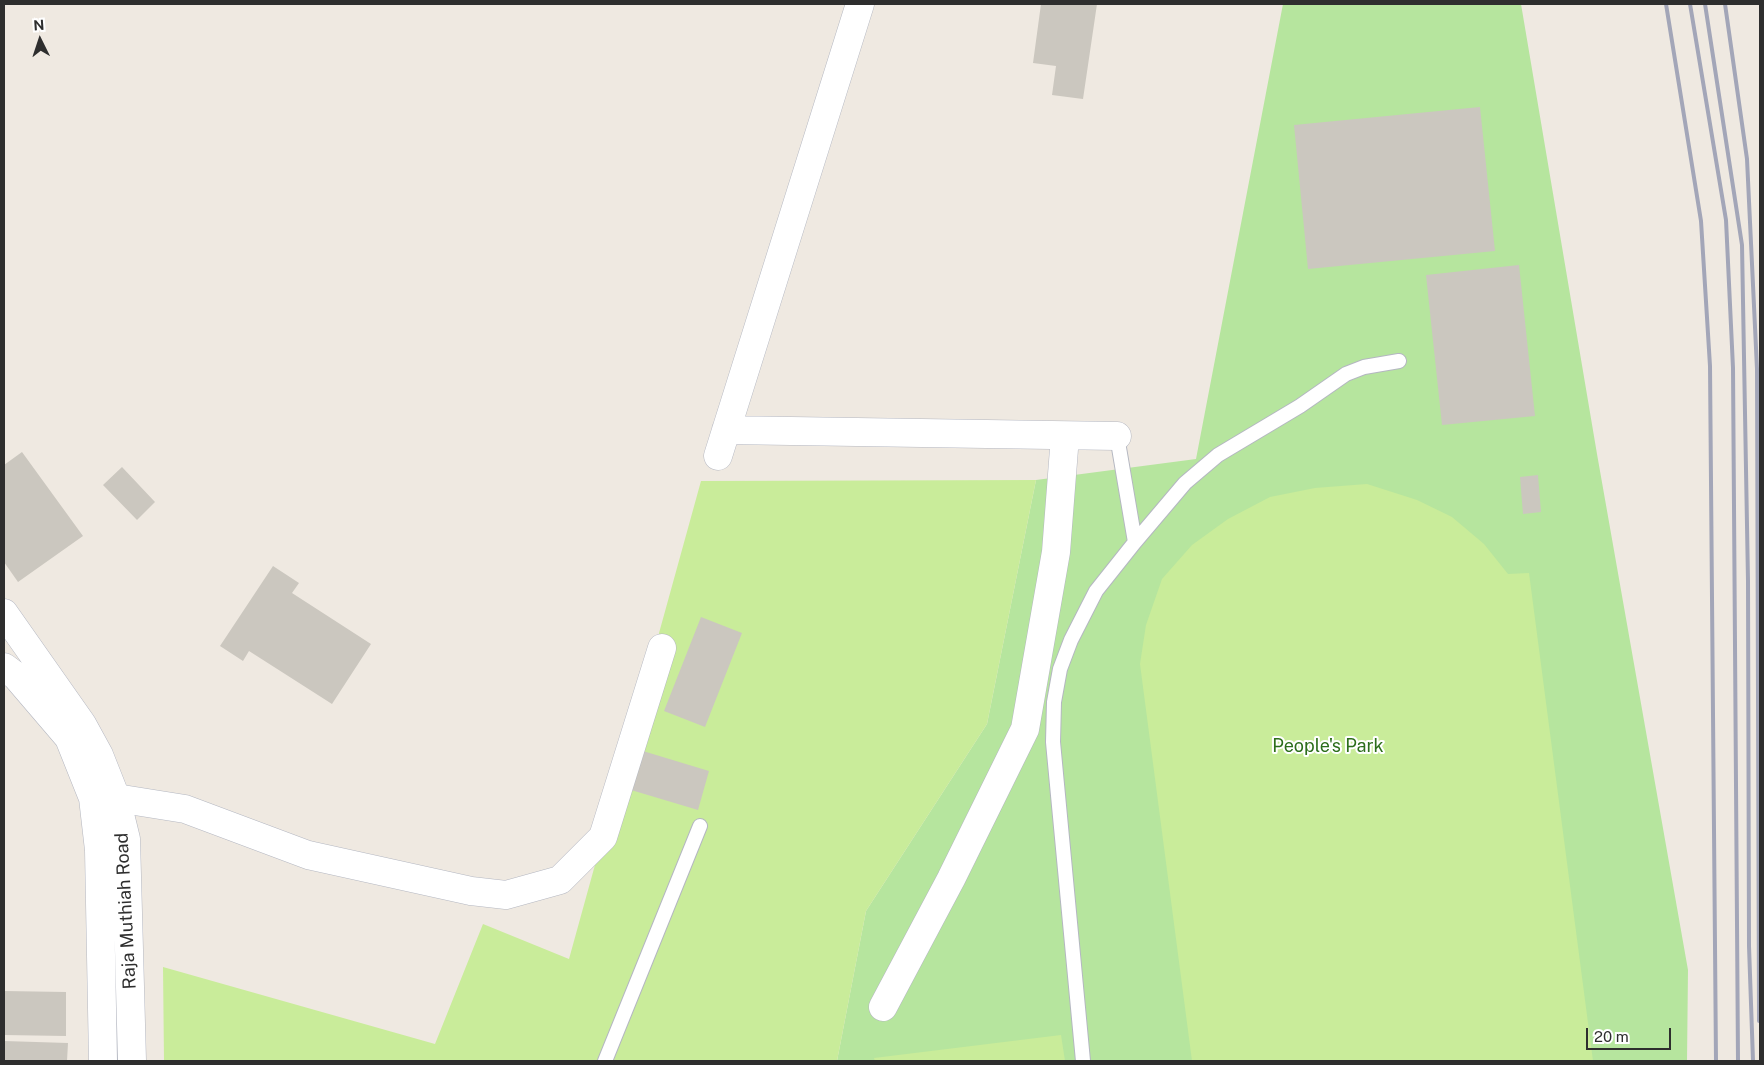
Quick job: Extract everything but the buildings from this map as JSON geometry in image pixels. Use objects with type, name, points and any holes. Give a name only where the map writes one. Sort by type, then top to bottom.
[{"type":"street","points":[[718,456],[860,4]]},
{"type":"street","points":[[726,430],[1116,436]]},
{"type":"street","points":[[883,1007],[951,879],[1025,729],[1056,552],[1066,436]]},
{"type":"street","name":"Raja Muthiah Road","points":[[4,614],[82,724],[99,755],[105,798],[99,850],[102,1061]]},
{"type":"street","points":[[105,798],[185,809],[308,854],[471,890],[506,895],[560,880],[603,837],[662,648]]},
{"type":"street","name":"Raja Muthiah Road","points":[[4,667],[16,676],[69,738],[105,798],[126,839],[132,1061]]},
{"type":"lane","points":[[1083,1061],[1053,742],[1054,702],[1060,669],[1071,640],[1096,591],[1134,542],[1185,483],[1218,456],[1300,406],[1346,374],[1364,367],[1399,361]]},
{"type":"lane","points":[[1116,436],[1134,542]]},
{"type":"lane","points":[[605,1061],[700,826]]},
{"type":"green space","name":"People's Park","points":[[1283,4],[1521,4],[1597,454],[1688,970],[1687,1061],[837,1061],[866,911],[987,724],[1036,480],[1196,459]]},
{"type":"green space","points":[[1036,480],[987,724],[866,911],[837,1061],[164,1061],[163,967],[435,1044],[483,924],[569,959],[701,481]]},
{"type":"green space","points":[[1367,484],[1417,500],[1452,517],[1484,544],[1508,574],[1529,573],[1593,1061],[1192,1061],[1140,664],[1146,625],[1162,579],[1192,545],[1228,519],[1270,497],[1315,488]]},
{"type":"green space","points":[[1061,1035],[1065,1061],[875,1061],[874,1058]]},
{"type":"railway","points":[[1666,4],[1701,221],[1710,366],[1716,1061]]},
{"type":"railway","points":[[1690,4],[1726,220],[1733,368],[1738,1061]]},
{"type":"railway","points":[[1705,4],[1742,245],[1748,581],[1749,946],[1753,1061]]},
{"type":"railway","points":[[1725,4],[1747,159],[1757,369],[1759,1021]]}]
